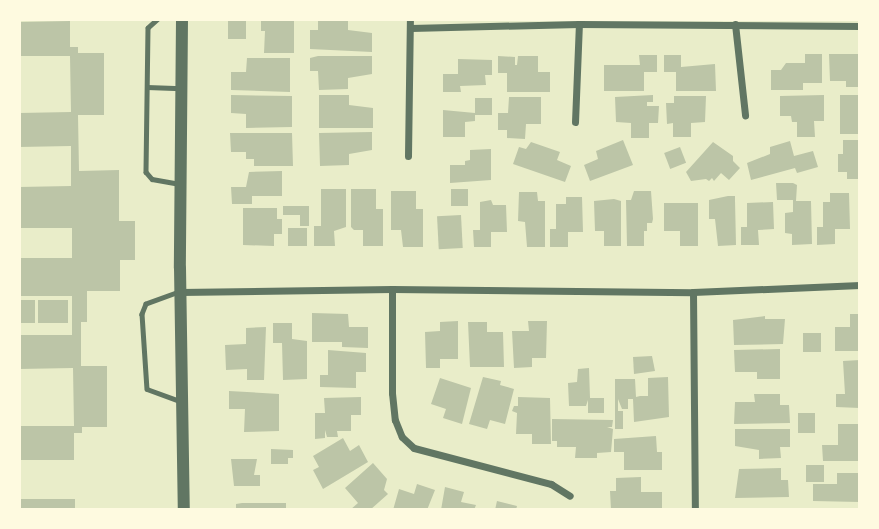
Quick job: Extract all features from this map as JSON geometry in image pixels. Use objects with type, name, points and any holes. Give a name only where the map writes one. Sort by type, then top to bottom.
[{"type":"street","points":[[182,19],[180,292],[184,510]]},
{"type":"street","points":[[408,156],[410,19]]},
{"type":"street","points":[[411,28],[579,24],[860,26]]},
{"type":"street","points":[[575,122],[579,24]]},
{"type":"street","points":[[735,24],[745,115]]},
{"type":"street","points":[[180,292],[392,289],[693,292],[860,285]]},
{"type":"street","points":[[392,289],[392,393],[395,420],[402,437],[414,447],[551,484],[570,496]]},
{"type":"street","points":[[693,292],[695,510]]},
{"type":"lane","points":[[158,19],[148,28],[146,172],[152,179],[181,184]]},
{"type":"lane","points":[[147,87],[181,88]]},
{"type":"lane","points":[[180,292],[146,304],[142,314],[146,389],[182,401]]},
{"type":"building","points":[[261,19],[294,20],[294,53],[264,53],[265,31],[261,31]]},
{"type":"building","points":[[318,19],[348,19],[348,30],[372,33],[372,52],[310,49],[310,30],[318,30]]},
{"type":"building","points":[[228,20],[246,20],[246,39],[228,39]]},
{"type":"building","points":[[70,21],[70,47],[78,47],[78,53],[104,53],[104,115],[78,115],[79,171],[119,170],[119,221],[135,221],[135,260],[120,260],[120,291],[87,291],[87,322],[81,322],[81,366],[107,366],[107,427],[82,427],[82,433],[74,433],[74,460],[19,460],[19,426],[74,426],[73,368],[19,369],[19,335],[72,335],[72,296],[19,296],[19,258],[72,258],[72,228],[19,228],[19,187],[71,186],[71,146],[19,147],[19,113],[71,112],[70,56],[19,56],[19,22]]},
{"type":"building","points":[[805,54],[822,54],[822,83],[803,83],[803,90],[771,90],[771,70],[781,70],[786,63],[805,63]]},
{"type":"building","points":[[829,54],[860,54],[860,87],[846,87],[846,81],[830,81]]},
{"type":"building","points":[[639,55],[657,55],[657,72],[644,72],[644,91],[604,91],[604,65],[640,65]]},
{"type":"building","points":[[664,55],[681,55],[681,67],[715,64],[716,91],[676,91],[676,72],[664,72]]},
{"type":"building","points":[[372,56],[372,74],[348,78],[348,89],[319,90],[318,71],[310,71],[310,58]]},
{"type":"building","points":[[498,56],[515,57],[517,65],[518,56],[538,56],[538,72],[550,72],[550,92],[507,92],[507,73],[498,73]]},
{"type":"building","points":[[247,58],[290,58],[290,92],[231,90],[231,72],[246,72]]},
{"type":"building","points":[[458,59],[492,60],[492,75],[485,75],[486,85],[460,86],[461,92],[443,92],[443,74],[458,74]]},
{"type":"building","points":[[231,95],[292,96],[292,127],[246,128],[246,114],[231,113]]},
{"type":"building","points":[[319,95],[349,95],[349,105],[373,108],[373,128],[319,128]]},
{"type":"building","points":[[653,95],[653,102],[647,102],[647,106],[659,106],[658,123],[649,123],[649,138],[631,138],[631,123],[616,122],[615,97]]},
{"type":"building","points":[[824,95],[824,121],[814,121],[815,137],[797,137],[797,122],[792,122],[791,116],[780,116],[780,96]]},
{"type":"building","points":[[840,95],[858,95],[858,134],[840,134]]},
{"type":"building","points":[[674,96],[706,96],[705,122],[691,123],[691,137],[673,137],[673,123],[667,124],[666,103],[674,103]]},
{"type":"building","points":[[509,97],[541,97],[541,124],[526,124],[525,139],[507,138],[507,130],[498,130],[498,113],[508,113]]},
{"type":"building","points":[[475,98],[492,98],[492,115],[475,115]]},
{"type":"building","points":[[443,110],[475,113],[475,121],[465,122],[465,137],[443,137]]},
{"type":"building","points":[[372,132],[372,150],[349,154],[349,165],[320,166],[319,133]]},
{"type":"building","points":[[230,133],[292,133],[293,166],[254,166],[254,159],[246,159],[246,152],[231,152]]},
{"type":"building","points":[[623,140],[633,165],[590,181],[584,165],[598,159],[596,151]]},
{"type":"building","points":[[843,140],[860,140],[860,179],[847,179],[847,172],[838,172],[838,154],[843,154]]},
{"type":"building","points":[[790,141],[794,156],[813,151],[818,167],[797,173],[795,168],[751,180],[747,163],[770,154],[770,147]]},
{"type":"building","points":[[531,142],[560,152],[557,160],[571,166],[565,182],[513,164],[519,147],[526,149]]},
{"type":"building","points":[[713,142],[733,156],[733,161],[740,168],[729,180],[721,173],[714,181],[712,178],[709,181],[691,181],[686,172]]},
{"type":"building","points":[[680,147],[686,163],[670,169],[664,153]]},
{"type":"building","points":[[491,149],[491,180],[450,183],[450,165],[465,165],[465,161],[470,160],[470,150]]},
{"type":"building","points":[[282,171],[282,196],[252,196],[252,204],[232,204],[231,187],[246,187],[249,172]]},
{"type":"building","points":[[776,183],[797,185],[796,201],[811,201],[812,244],[792,245],[792,234],[785,233],[785,213],[793,212],[793,200],[777,200]]},
{"type":"building","points":[[321,189],[346,189],[346,227],[334,231],[335,246],[314,246],[314,226],[321,226]]},
{"type":"building","points":[[351,189],[376,189],[376,209],[383,209],[383,246],[363,246],[363,230],[354,230],[351,227]]},
{"type":"building","points":[[451,189],[468,189],[468,206],[451,206]]},
{"type":"building","points":[[391,191],[416,191],[416,209],[423,209],[423,247],[403,247],[401,230],[391,230]]},
{"type":"building","points":[[634,191],[651,191],[653,219],[652,223],[647,223],[647,231],[644,231],[644,246],[627,246],[626,200],[631,200]]},
{"type":"building","points":[[519,192],[537,192],[538,201],[545,201],[545,247],[527,247],[525,222],[518,221]]},
{"type":"building","points":[[830,193],[849,193],[850,229],[835,229],[835,244],[817,245],[817,227],[823,227],[823,202],[830,202]]},
{"type":"building","points":[[735,196],[736,245],[718,246],[715,219],[709,219],[709,200]]},
{"type":"building","points":[[566,197],[582,197],[583,232],[568,232],[568,247],[550,247],[550,229],[556,229],[556,204],[566,204]]},
{"type":"building","points":[[491,200],[493,205],[506,205],[507,232],[491,232],[491,247],[474,247],[473,230],[480,230],[480,202]]},
{"type":"building","points":[[594,201],[621,201],[621,246],[604,246],[604,231],[595,231]]},
{"type":"building","points":[[773,202],[774,229],[758,230],[759,245],[741,245],[741,227],[747,227],[747,203]]},
{"type":"building","points":[[664,203],[698,203],[698,246],[680,246],[680,231],[664,231]]},
{"type":"building","points":[[283,206],[309,206],[309,226],[300,226],[300,215],[283,215]]},
{"type":"building","points":[[243,208],[277,208],[277,219],[282,219],[282,234],[274,234],[274,246],[243,245]]},
{"type":"building","points":[[461,215],[463,248],[439,249],[437,216]]},
{"type":"building","points":[[288,228],[307,228],[307,246],[288,246]]},
{"type":"building","points":[[19,300],[35,300],[35,323],[19,323]]},
{"type":"building","points":[[38,300],[68,300],[68,323],[38,323]]},
{"type":"building","points":[[312,313],[348,314],[349,327],[368,327],[368,348],[342,347],[342,342],[312,342]]},
{"type":"building","points":[[850,314],[860,314],[860,351],[835,351],[835,327],[850,327]]},
{"type":"building","points":[[765,316],[765,319],[785,319],[783,344],[734,345],[733,320]]},
{"type":"building","points":[[458,321],[458,359],[440,359],[440,368],[426,368],[425,332],[440,331],[440,322]]},
{"type":"building","points":[[528,321],[547,321],[546,358],[532,358],[532,367],[514,368],[512,331],[529,331]]},
{"type":"building","points":[[468,322],[487,322],[487,332],[503,332],[504,367],[470,367]]},
{"type":"building","points":[[273,323],[292,323],[292,339],[307,341],[307,379],[283,380],[282,343],[273,343]]},
{"type":"building","points":[[266,327],[264,380],[247,380],[247,369],[226,370],[225,345],[246,344],[246,328]]},
{"type":"building","points":[[803,333],[821,333],[821,352],[803,352]]},
{"type":"building","points":[[780,349],[780,379],[757,379],[757,372],[735,372],[734,350]]},
{"type":"building","points":[[328,350],[366,353],[366,372],[356,372],[356,388],[320,387],[320,375],[328,375]]},
{"type":"building","points":[[652,356],[655,371],[634,374],[633,357]]},
{"type":"building","points":[[860,360],[860,408],[836,407],[836,394],[845,394],[843,361]]},
{"type":"building","points":[[589,368],[590,398],[604,398],[604,413],[588,413],[588,400],[586,406],[569,406],[568,383],[577,382],[578,369]]},
{"type":"building","points":[[483,377],[501,381],[500,385],[514,389],[505,424],[490,420],[487,429],[469,424]]},
{"type":"building","points":[[668,377],[669,417],[634,422],[633,399],[628,399],[628,409],[622,409],[618,399],[618,411],[623,411],[623,429],[615,429],[615,379],[635,379],[636,397],[648,396],[648,378]]},
{"type":"building","points":[[440,378],[471,388],[462,424],[443,418],[446,409],[431,404]]},
{"type":"building","points":[[229,391],[279,394],[279,431],[244,432],[245,409],[229,409]]},
{"type":"building","points":[[754,394],[780,394],[780,405],[789,405],[790,423],[734,424],[735,402],[755,402]]},
{"type":"building","points":[[361,397],[361,415],[351,415],[351,431],[337,431],[338,437],[327,437],[325,430],[325,438],[315,439],[315,413],[325,413],[324,398]]},
{"type":"building","points":[[518,397],[550,398],[551,444],[532,444],[532,434],[516,434],[517,413],[512,411],[514,406],[518,406]]},
{"type":"building","points":[[798,413],[815,413],[815,433],[798,433]]},
{"type":"building","points":[[552,419],[613,420],[612,427],[607,427],[613,429],[611,452],[597,453],[597,458],[575,458],[576,447],[557,447],[557,441],[552,441]]},
{"type":"building","points":[[838,424],[860,424],[860,461],[823,461],[822,445],[838,445]]},
{"type":"building","points":[[735,429],[790,429],[790,447],[780,447],[781,458],[759,459],[759,450],[735,446]]},
{"type":"building","points":[[656,436],[657,452],[662,452],[662,470],[624,470],[624,452],[614,452],[614,439]]},
{"type":"building","points":[[343,438],[350,451],[359,445],[368,462],[323,489],[313,470],[319,467],[313,456]]},
{"type":"building","points":[[271,449],[293,450],[293,458],[288,458],[288,464],[271,464]]},
{"type":"building","points":[[231,459],[257,459],[254,475],[260,475],[260,486],[234,486]]},
{"type":"building","points":[[373,463],[387,479],[384,490],[388,494],[370,510],[350,510],[358,503],[345,488]]},
{"type":"building","points":[[806,465],[824,465],[824,482],[806,482]]},
{"type":"building","points":[[781,468],[781,480],[788,480],[789,497],[735,498],[739,469]]},
{"type":"building","points":[[837,473],[860,473],[860,502],[813,501],[813,484],[837,484]]},
{"type":"building","points":[[641,477],[641,492],[662,492],[662,510],[611,510],[610,491],[616,491],[616,478]]},
{"type":"building","points":[[417,484],[435,490],[427,510],[393,510],[399,489],[414,494]]},
{"type":"building","points":[[445,487],[464,492],[461,502],[476,505],[474,510],[441,510]]},
{"type":"building","points":[[19,499],[75,499],[75,510],[19,510]]},
{"type":"building","points":[[497,501],[517,506],[516,510],[495,510]]},
{"type":"building","points":[[242,503],[286,503],[286,510],[236,510],[236,504]]}]
